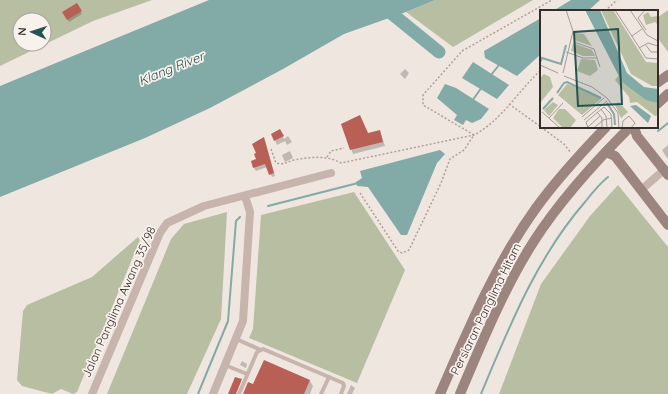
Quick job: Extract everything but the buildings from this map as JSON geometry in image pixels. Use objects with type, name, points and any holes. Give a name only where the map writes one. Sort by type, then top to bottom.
[{"type":"main road","points":[[658,82],[668,75]]},
{"type":"main road","points":[[658,103],[668,94]]},
{"type":"main road","name":"Persiaran Panglima Hitam","points":[[440,394],[482,298],[506,255],[536,208],[575,159],[605,128]]},
{"type":"main road","name":"Persiaran Panglima Hitam","points":[[460,394],[522,261],[549,218],[572,190],[629,128]]},
{"type":"main road","points":[[634,128],[637,136],[666,173]]},
{"type":"main road","points":[[606,152],[615,156],[668,225]]},
{"type":"street","name":"Jalan Panglima Awang 35/98","points":[[92,394],[160,233],[167,223],[204,206],[331,173]]},
{"type":"street","points":[[641,190],[666,173]]},
{"type":"street","points":[[213,394],[243,321],[250,212],[246,196]]},
{"type":"lane","points":[[236,340],[259,349],[263,349],[343,383],[344,386],[342,394]]},
{"type":"lane","points":[[239,394],[259,349]]},
{"type":"lane","points":[[225,365],[247,374]]},
{"type":"lane","points":[[321,394],[329,377]]},
{"type":"path","points":[[474,135],[423,105],[423,95],[462,51],[552,0]]},
{"type":"path","points":[[606,10],[617,0]]},
{"type":"path","points":[[271,149],[276,163],[281,165],[294,160],[327,157],[340,163],[474,135],[481,131],[509,104],[540,71]]},
{"type":"path","points":[[509,104],[540,126]]},
{"type":"path","points":[[542,128],[564,144],[575,159]]},
{"type":"path","points":[[360,193],[398,251],[402,253],[409,250],[441,183],[450,159],[464,150],[474,135]]},
{"type":"path","points":[[327,157],[331,151],[344,148]]},
{"type":"green space","points":[[0,0],[152,0],[93,21],[52,41],[52,12],[12,12],[12,52],[29,52],[0,66]]},
{"type":"green space","points":[[435,0],[533,0],[453,47],[406,12]]},
{"type":"green space","points":[[668,10],[668,52],[658,38],[658,17]]},
{"type":"green space","points":[[618,185],[668,247],[668,394],[499,394],[541,284],[590,216]]},
{"type":"green space","points":[[354,192],[405,270],[357,383],[249,338],[253,329],[261,215]]},
{"type":"green space","points":[[227,212],[221,319],[187,394],[107,394],[171,239],[184,224]]},
{"type":"green space","points":[[138,237],[140,240],[77,392],[73,394],[61,389],[52,394],[22,386],[17,380],[23,311],[27,305],[92,277]]},
{"type":"water","name":"Klang River","points":[[209,0],[435,0],[344,34],[210,108],[145,138],[0,197],[0,86]]},
{"type":"water","points":[[571,0],[600,0],[589,10],[555,10]]},
{"type":"water","points":[[540,19],[540,55],[517,76],[485,58],[484,51]]},
{"type":"water","points":[[473,62],[509,85],[497,99],[462,78]]},
{"type":"water","points":[[445,84],[456,88],[489,109],[481,119],[472,123],[466,120],[463,125],[454,120],[457,115],[437,98]]},
{"type":"water","points":[[440,150],[445,154],[437,163],[407,235],[401,235],[368,187],[357,186],[356,182],[362,178],[360,171]]},
{"type":"waterway","points":[[375,0],[439,52]]},
{"type":"waterway","points":[[491,75],[499,65]]},
{"type":"waterway","points":[[472,101],[482,87]]},
{"type":"waterway","points":[[658,131],[668,123]]},
{"type":"waterway","points":[[481,394],[502,343],[538,269],[568,223],[608,177]]},
{"type":"waterway","points":[[268,206],[358,183]]},
{"type":"waterway","points":[[198,394],[228,321],[236,221],[240,217]]}]
